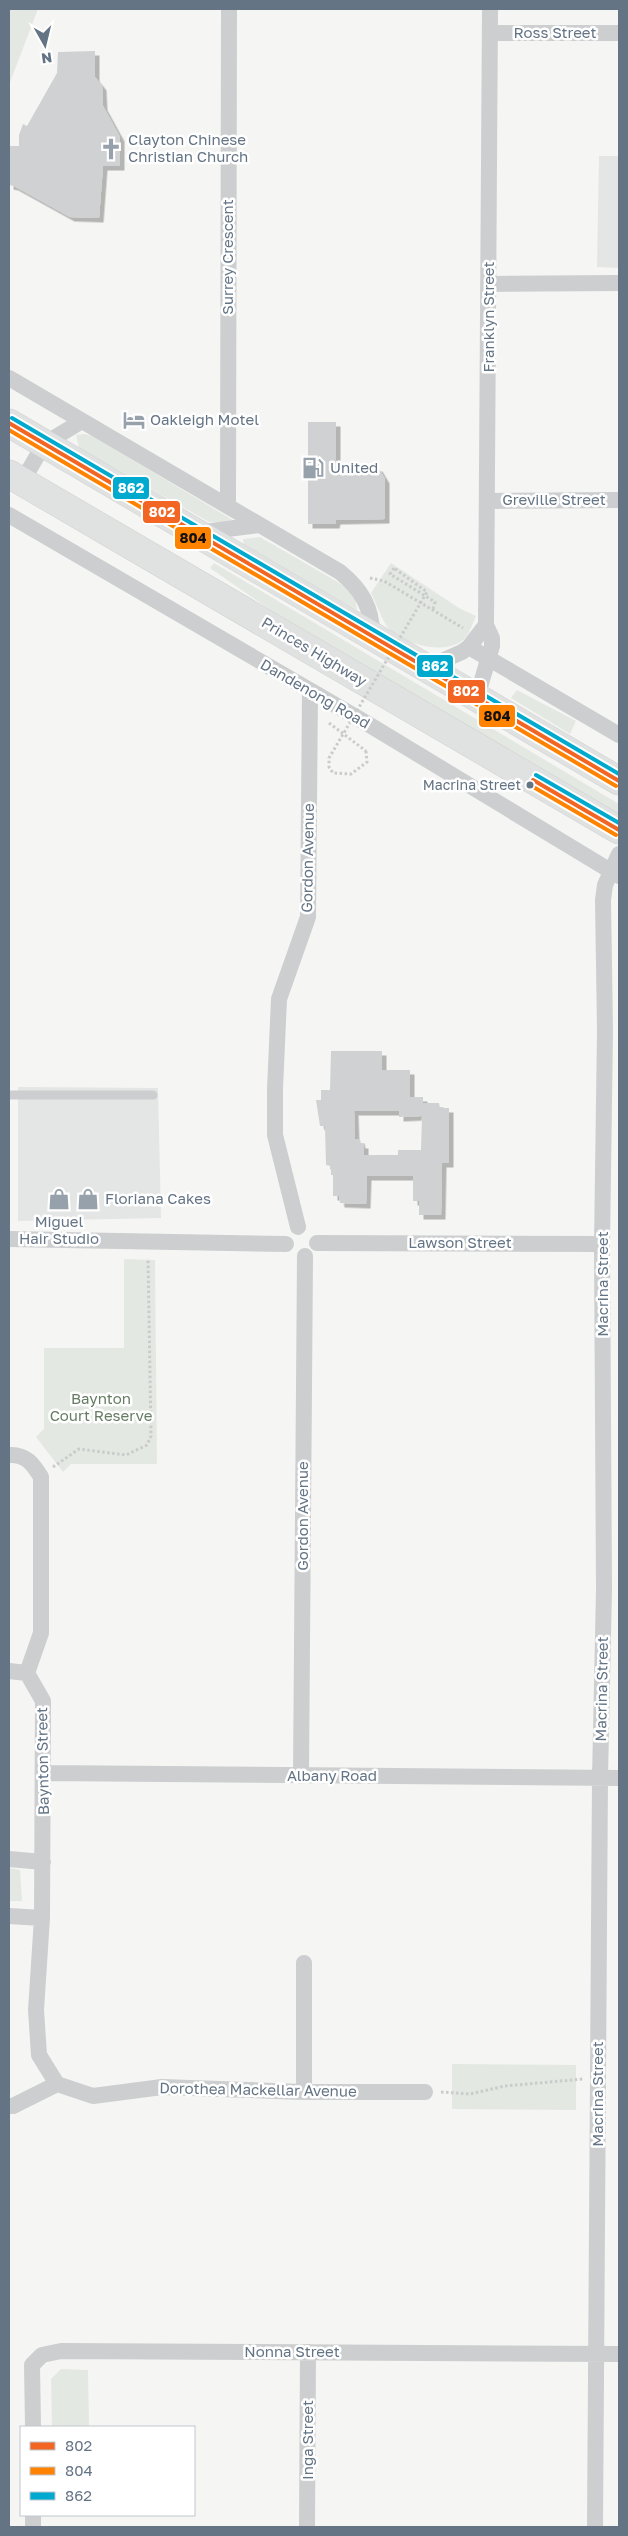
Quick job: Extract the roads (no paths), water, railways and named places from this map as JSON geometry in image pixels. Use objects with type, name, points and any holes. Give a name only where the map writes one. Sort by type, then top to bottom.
[{"type":"highway","points":[[9,423],[619,781]]},
{"type":"highway","name":"Princes Highway","points":[[16,478],[619,830]]},
{"type":"street","name":"Surrey Crescent","points":[[228,506],[229,9]]},
{"type":"street","name":"Franklyn Street","points":[[477,697],[489,658],[492,638],[486,625],[489,501],[490,9]]},
{"type":"street","name":"Ross Street","points":[[490,33],[619,33]]},
{"type":"street","points":[[490,284],[619,283]]},
{"type":"street","points":[[9,378],[340,572],[353,583],[366,602],[372,617],[372,637]]},
{"type":"street","points":[[16,478],[44,444],[82,421]]},
{"type":"street","name":"Greville Street","points":[[489,501],[619,500]]},
{"type":"street","name":"Dandenong Road","points":[[9,515],[615,873]]},
{"type":"street","points":[[194,533],[259,525]]},
{"type":"street","points":[[426,668],[469,647],[486,625]]},
{"type":"street","points":[[469,647],[619,735]]},
{"type":"street","name":"Gordon Avenue","points":[[298,1227],[275,1134],[276,1089],[279,999],[308,917],[310,692]]},
{"type":"street","name":"Macrina Street","points":[[594,2527],[597,2354],[600,1778],[604,1590],[602,1244],[605,1030],[603,900],[615,873],[619,854]]},
{"type":"street","points":[[298,1227],[312,1230],[317,1242],[313,1251],[305,1256],[291,1253],[286,1244],[288,1235],[298,1227]]},
{"type":"street","points":[[9,1239],[286,1244]]},
{"type":"street","name":"Lawson Street","points":[[317,1242],[602,1244]]},
{"type":"street","name":"Gordon Avenue","points":[[301,1776],[305,1256]]},
{"type":"street","points":[[9,1671],[26,1673],[41,1633],[41,1477],[31,1461],[12,1454]]},
{"type":"street","name":"Baynton Street","points":[[26,1673],[43,1701],[42,1918],[36,2010],[40,2055],[56,2084]]},
{"type":"street","name":"Albany Road","points":[[44,1773],[619,1778]]},
{"type":"street","points":[[9,1859],[43,1862]]},
{"type":"street","points":[[9,1916],[42,1918]]},
{"type":"street","points":[[304,1963],[304,2092]]},
{"type":"street","points":[[9,2106],[14,2106],[56,2084]]},
{"type":"street","name":"Dorothea Mackellar Avenue","points":[[56,2084],[93,2096],[162,2087],[304,2092],[425,2092]]},
{"type":"street","name":"Nonna Street","points":[[33,2426],[32,2365],[42,2355],[61,2351],[619,2354]]},
{"type":"street","name":"Inga Street","points":[[307,2527],[308,2352]]},
{"type":"lane","points":[[9,1094],[153,1096]]},
{"type":"place","name":"Clayton Chinese Christian Church","points":[[111,149]]},
{"type":"place","name":"Oakleigh Motel","points":[[134,420]]},
{"type":"place","name":"United","points":[[313,468]]},
{"type":"place","name":"Macrina Street","points":[[530,785]]},
{"type":"place","name":"Miguel Hair Studio","points":[[59,1199]]},
{"type":"place","name":"Floriana Cakes","points":[[88,1199]]},
{"type":"park label","name":"Baynton Court Reserve","points":[[101,1408]]}]
